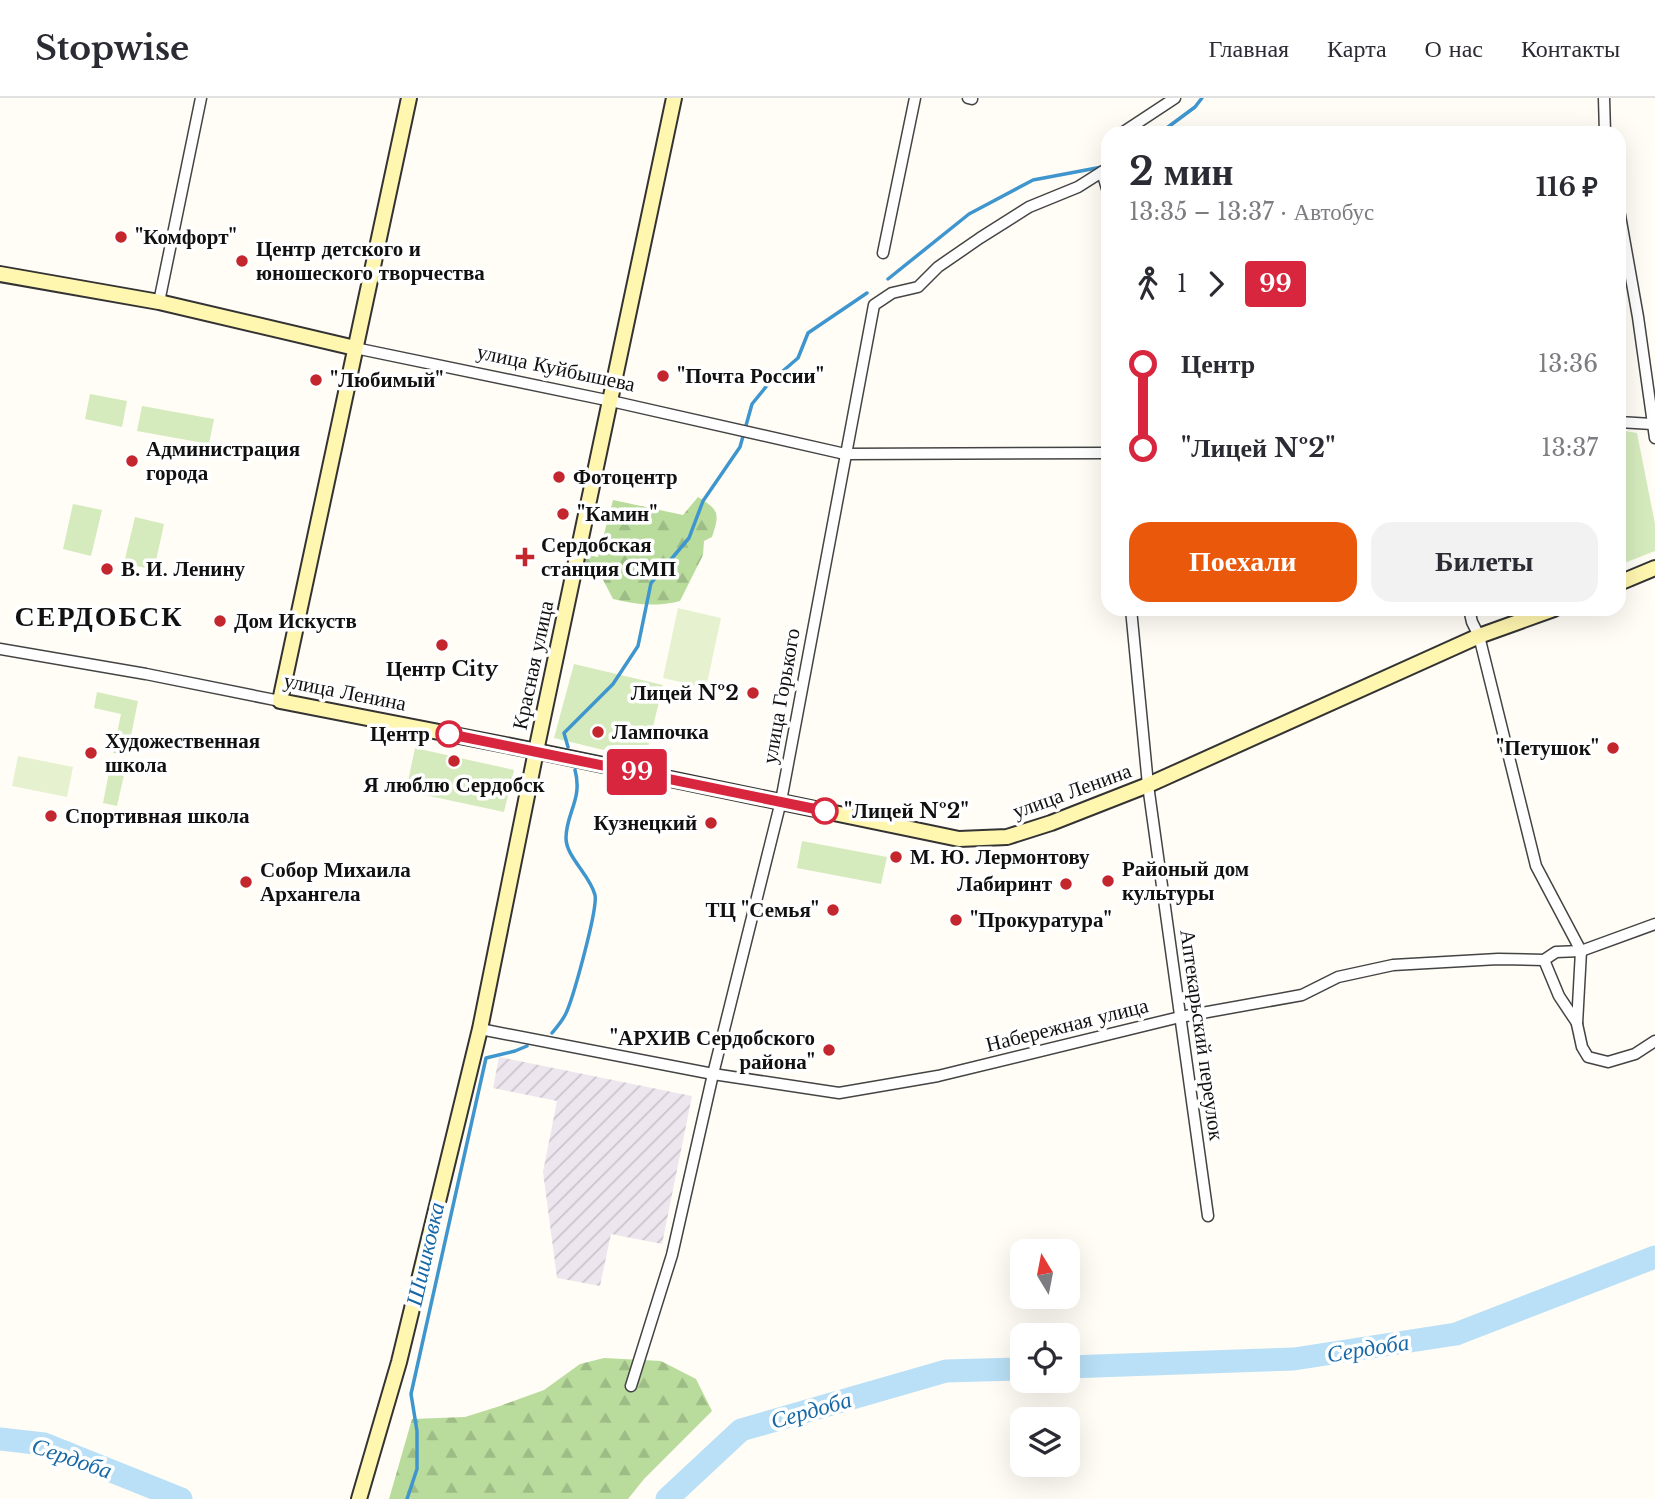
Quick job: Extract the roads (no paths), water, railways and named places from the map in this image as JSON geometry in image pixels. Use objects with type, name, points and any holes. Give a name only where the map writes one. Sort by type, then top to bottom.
[{"type":"street","points":[[159,302],[201,98]]},
{"type":"street","points":[[280,701],[409,98]]},
{"type":"street","name":"Красная улица","points":[[359,1499],[399,1362],[480,1029],[674,98]]},
{"type":"street","points":[[883,253],[915,98]]},
{"type":"street","points":[[1133,126],[1175,98]]},
{"type":"street","points":[[1604,98],[1605,126]]},
{"type":"street","name":"улица Горького","points":[[631,1386],[672,1255],[713,1073],[781,801],[874,305],[892,293],[918,287],[938,267],[1029,207],[1078,187],[1101,173]]},
{"type":"street","points":[[1626,249],[1655,438]]},
{"type":"street","name":"улица Куйбышева","points":[[0,274],[159,302],[355,348],[611,401],[845,454],[1101,453]]},
{"type":"street","points":[[1626,422],[1651,424]]},
{"type":"street","points":[[1626,580],[1655,568]]},
{"type":"street","name":"Аптекарьский переулок","points":[[1132,616],[1148,785],[1208,1216]]},
{"type":"street","points":[[1471,616],[1479,636],[1536,866],[1581,951],[1577,1024],[1582,1047],[1588,1057],[1608,1062],[1635,1054],[1651,1041],[1655,1041]]},
{"type":"street","name":"улица Ленина","points":[[0,649],[146,674],[536,751],[959,839],[1007,837],[1051,823],[1148,785],[1479,636],[1535,616]]},
{"type":"street","name":"Набережная улица","points":[[480,1029],[713,1073],[839,1093],[938,1076],[1180,1017],[1302,995],[1338,977],[1393,965],[1498,959],[1544,960],[1556,952],[1581,951],[1655,924]]},
{"type":"street","points":[[1544,960],[1559,996],[1577,1024]]},
{"type":"waterway","points":[[1169,126],[1195,107],[1202,98]]},
{"type":"waterway","points":[[888,279],[969,214],[1033,180],[1101,167]]},
{"type":"waterway","name":"Шишковка","points":[[568,747],[564,733],[613,684],[638,646],[651,583],[689,538],[703,501],[740,447],[752,404],[769,383],[798,358],[808,333],[867,293]]},
{"type":"waterway","name":"Шишковка","points":[[552,1033],[564,1017],[570,1002],[585,952],[595,903],[592,888],[567,845],[567,829],[577,789],[575,770]]},
{"type":"waterway","name":"Шишковка","points":[[407,1499],[417,1469],[417,1431],[411,1394],[486,1058],[527,1046]]},
{"type":"waterway","name":"Сердоба","points":[[1080,1367],[1294,1359],[1456,1334],[1655,1257]]},
{"type":"waterway","name":"Сердоба","points":[[667,1499],[741,1430],[946,1371],[1010,1369]]},
{"type":"waterway","name":"Сердоба","points":[[0,1439],[44,1444],[181,1499]]},
{"type":"place","name":"\"Комфорт\"","points":[[121,237]]},
{"type":"place","name":"Центр детского и юношеского творчества","points":[[242,261]]},
{"type":"place","name":"\"Почта России\"","points":[[663,376]]},
{"type":"place","name":"\"Любимый\"","points":[[316,380]]},
{"type":"place","name":"Администрация города","points":[[132,461]]},
{"type":"place","name":"Фотоцентр","points":[[559,477]]},
{"type":"place","name":"\"Камин\"","points":[[563,514]]},
{"type":"place","name":"Сердобская станция СМП","points":[[525,557]]},
{"type":"place","name":"В. И. Ленину","points":[[107,569]]},
{"type":"place","name":"Дом Искуств","points":[[220,621]]},
{"type":"place","name":"Центр City","points":[[442,645]]},
{"type":"place","name":"Лицей №2","points":[[753,693]]},
{"type":"place","name":"Лампочка","points":[[598,732]]},
{"type":"place","name":"Центр","points":[[449,734]]},
{"type":"place","name":"\"Петушок\"","points":[[1613,748]]},
{"type":"place","name":"Художественная школа","points":[[91,753]]},
{"type":"place","name":"Я люблю Сердобск","points":[[454,761]]},
{"type":"place","name":"\"Лицей №2\"","points":[[825,811]]},
{"type":"place","name":"Спортивная школа","points":[[51,816]]},
{"type":"place","name":"Кузнецкий","points":[[711,823]]},
{"type":"place","name":"М. Ю. Лермонтову","points":[[896,857]]},
{"type":"place","name":"Районый дом культуры","points":[[1108,881]]},
{"type":"place","name":"Собор Михаила Архангела","points":[[246,882]]},
{"type":"place","name":"Лабиринт","points":[[1066,884]]},
{"type":"place","name":"ТЦ \"Семья\"","points":[[833,910]]},
{"type":"place","name":"\"Прокуратура\"","points":[[956,920]]},
{"type":"place","name":"\"АРХИВ Сердобского района\"","points":[[829,1050]]},
{"type":"district","name":"СЕРДОБСК","points":[[99,616]]}]
